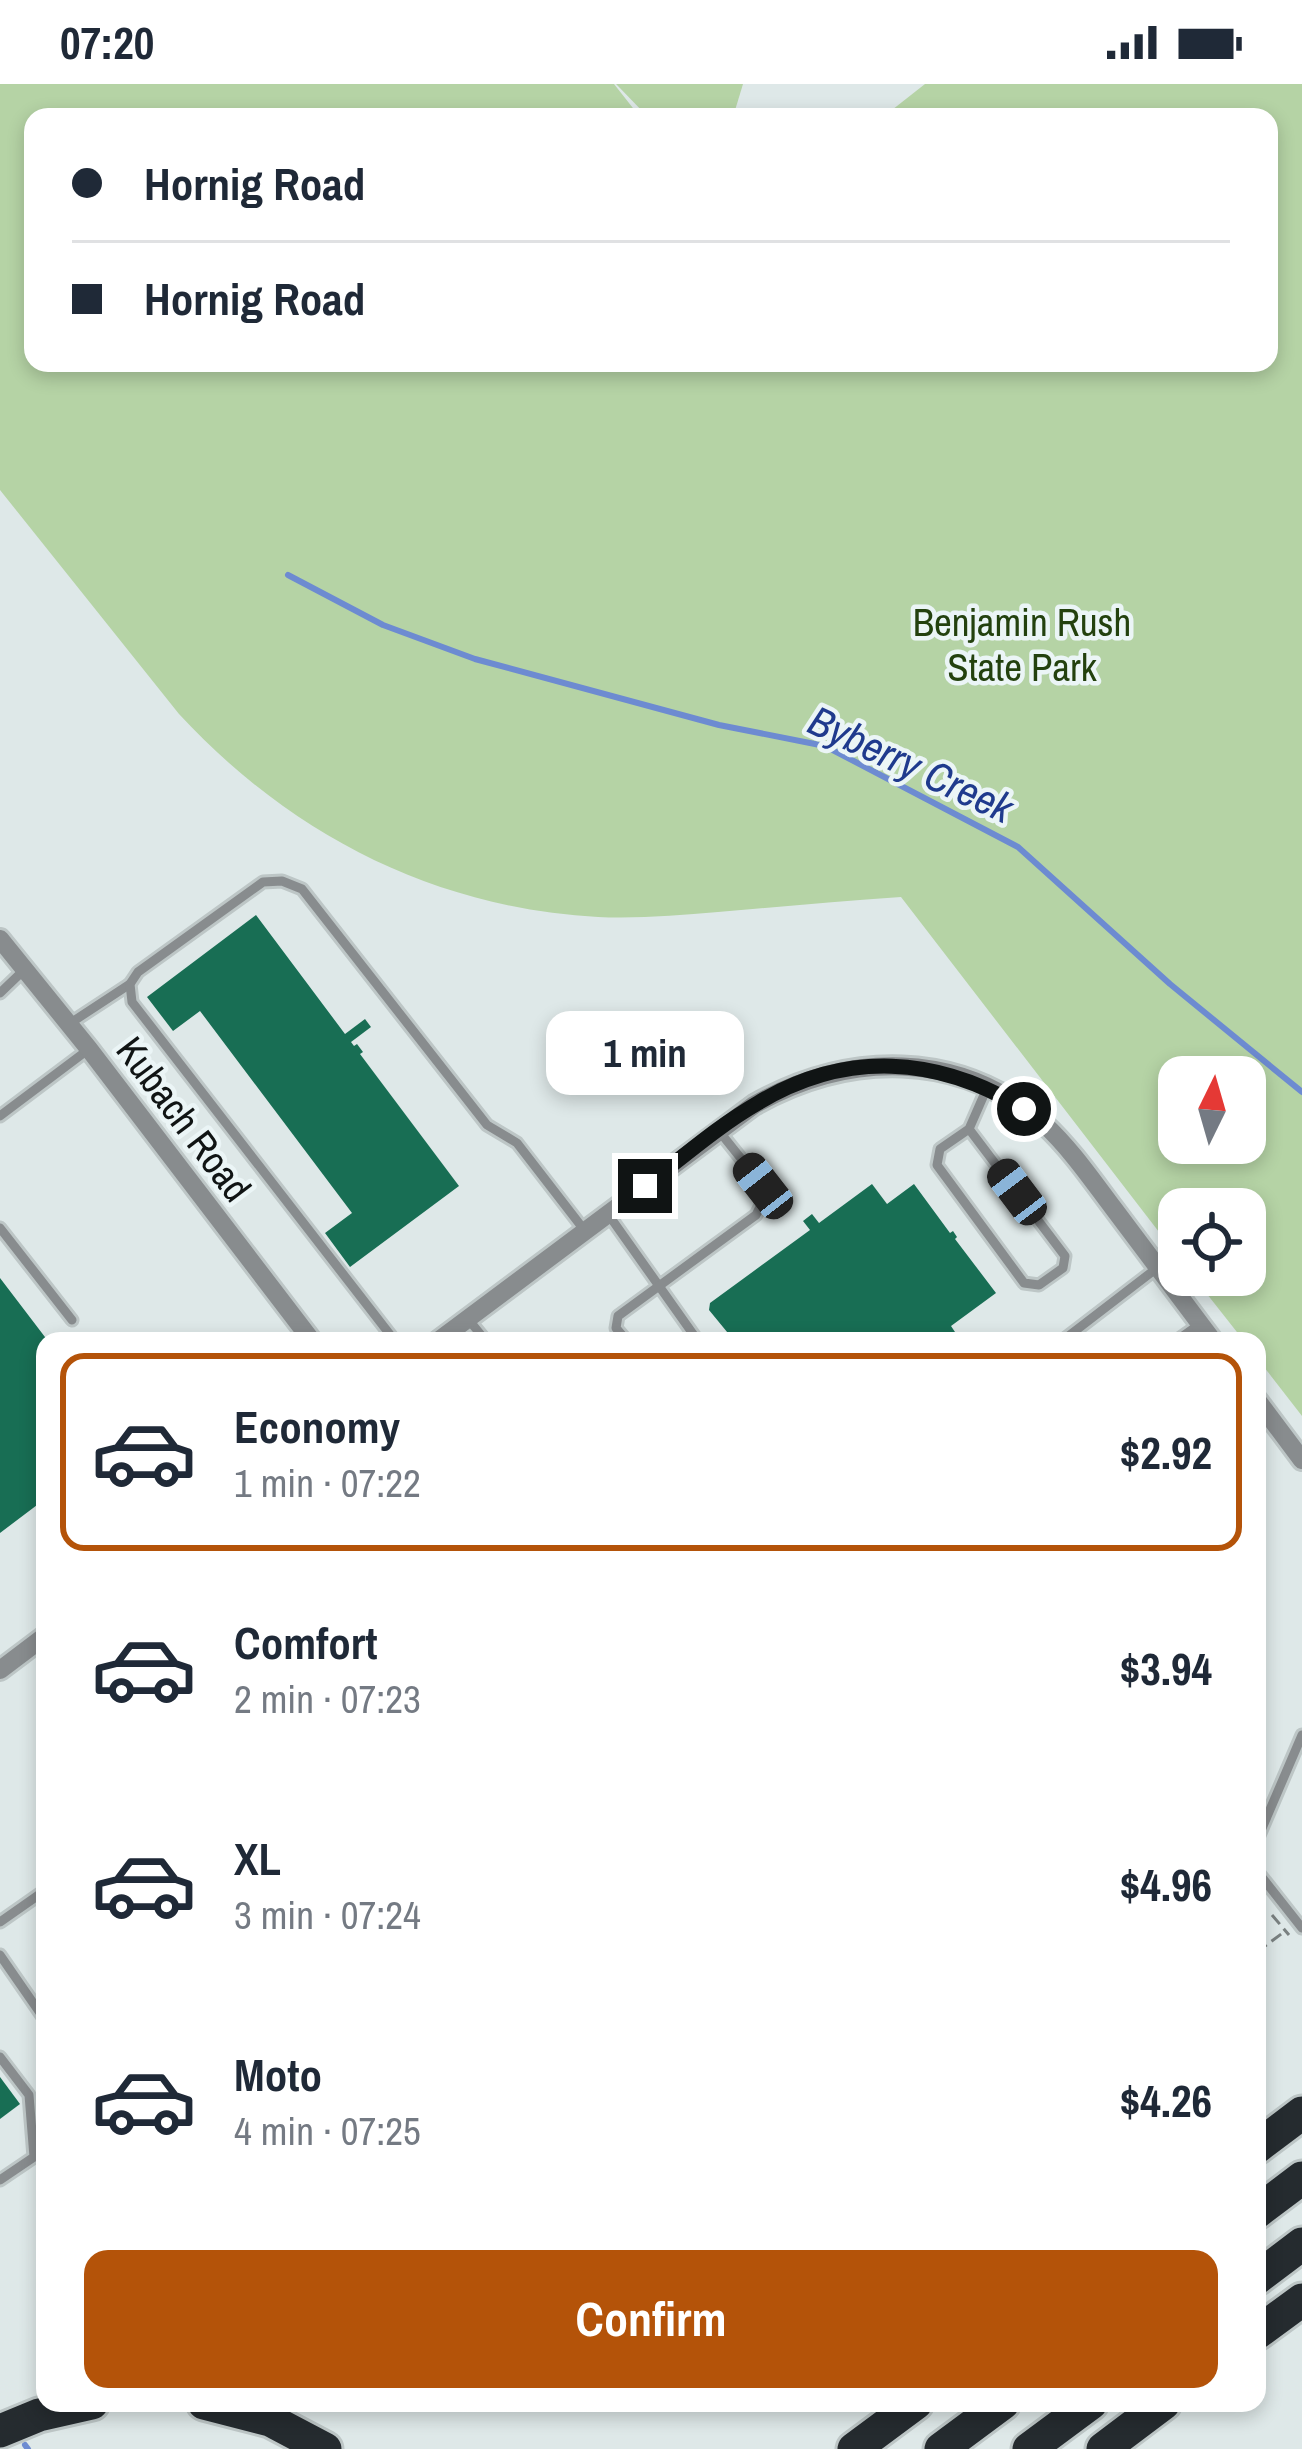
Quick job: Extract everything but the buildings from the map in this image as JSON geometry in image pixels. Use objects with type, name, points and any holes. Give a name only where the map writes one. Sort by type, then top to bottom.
[{"type":"highway","points":[[1266,2140],[1302,2113]]},
{"type":"highway","points":[[1266,2205],[1302,2178]]},
{"type":"highway","points":[[1266,2271],[1302,2244]]},
{"type":"highway","points":[[1266,2326],[1302,2300]]},
{"type":"highway","points":[[0,2431],[51,2412]]},
{"type":"highway","points":[[239,2412],[270,2420],[326,2449]]},
{"type":"highway","points":[[854,2449],[904,2412]]},
{"type":"highway","points":[[941,2449],[991,2412]]},
{"type":"highway","points":[[1029,2449],[1078,2412]]},
{"type":"highway","points":[[1103,2449],[1152,2412]]},
{"type":"street","name":"Kubach Road","points":[[0,939],[305,1332]]},
{"type":"street","points":[[450,1332],[718,1131],[778,1092],[851,1068],[901,1066],[928,1069],[987,1088],[1024,1109],[1060,1140],[1206,1332]]},
{"type":"street","points":[[1266,1412],[1302,1460]]},
{"type":"street","points":[[0,1670],[36,1643]]},
{"type":"lane","points":[[69,1024],[130,984],[138,971],[263,882],[282,881],[302,890],[487,1125],[517,1143],[585,1231]]},
{"type":"lane","points":[[0,993],[25,969]]},
{"type":"lane","points":[[130,984],[132,1002],[388,1332]]},
{"type":"lane","points":[[0,1116],[89,1049]]},
{"type":"lane","points":[[970,1129],[1065,1256],[1063,1268],[1039,1285],[1024,1283],[937,1165],[940,1149],[970,1129],[987,1088]]},
{"type":"lane","points":[[619,1332],[618,1316],[756,1215],[763,1201],[763,1186],[718,1131]]},
{"type":"lane","points":[[608,1214],[692,1332]]},
{"type":"lane","points":[[0,1228],[72,1320]]},
{"type":"lane","points":[[1073,1332],[1157,1268]]},
{"type":"lane","points":[[468,1318],[479,1332]]},
{"type":"lane","points":[[1189,1332],[1200,1324]]},
{"type":"lane","points":[[1266,1819],[1302,1735]]},
{"type":"lane","points":[[1266,1882],[1302,1928]]},
{"type":"lane","points":[[0,1922],[36,1897]]},
{"type":"lane","points":[[0,1955],[36,2007]]},
{"type":"lane","points":[[0,2057],[28,2095],[34,2158],[0,2180]]},
{"type":"path","points":[[1266,1945],[1284,1932]]},
{"type":"green space","name":"Benjamin Rush State Park","points":[[0,84],[614,84],[633,108],[24,108],[24,372],[1278,372],[1278,108],[894,108],[925,84],[1302,84],[1302,1416],[1266,1370],[1266,1332],[1237,1332],[1209,1296],[1266,1296],[1266,1188],[1158,1188],[1158,1231],[901,897],[628,917],[537,911],[422,880],[368,857],[317,829],[222,757],[179,714],[0,490]]},
{"type":"green space","points":[[616,84],[743,84],[736,108],[639,108]]},
{"type":"waterway","name":"Byberry Creek","points":[[288,575],[383,625],[475,659],[719,725],[825,746],[1018,847],[1170,984],[1302,1092]]},
{"type":"waterway","points":[[25,2445],[28,2449]]},
{"type":"route","points":[[645,1186],[754,1105],[802,1081],[851,1068],[901,1066],[954,1075],[1024,1109]]}]
